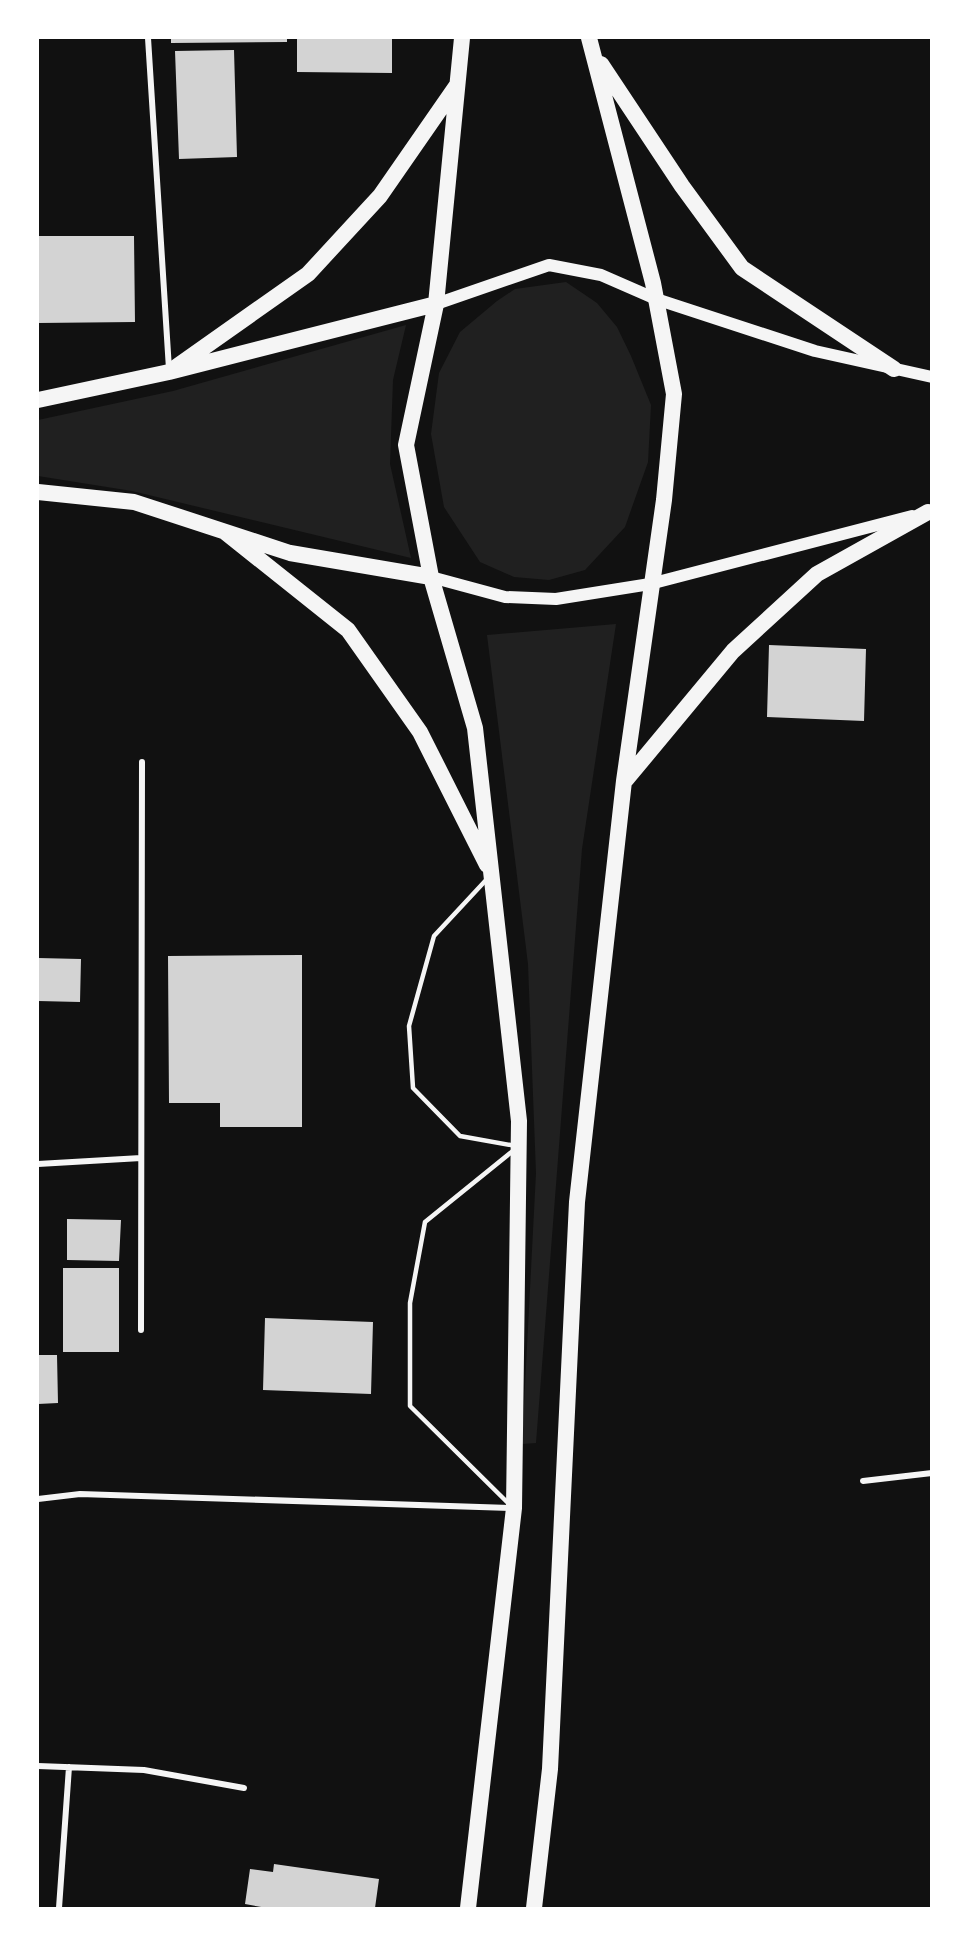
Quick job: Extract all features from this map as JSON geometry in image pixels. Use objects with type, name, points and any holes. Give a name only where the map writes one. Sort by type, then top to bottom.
[{"type":"highway","points":[[462,38],[436,303],[406,445],[431,576],[475,728],[519,1121],[514,1508],[468,1908]]},
{"type":"highway","points":[[534,1908],[550,1769],[577,1202],[624,781],[650,584],[664,500],[674,394],[657,298],[591,45]]},
{"type":"highway","points":[[591,45],[682,186],[742,268],[894,369]]},
{"type":"highway","points":[[170,372],[308,274],[380,196],[457,84]]},
{"type":"highway","points":[[38,400],[170,372],[436,303]]},
{"type":"highway","points":[[38,492],[134,502],[290,553],[431,576]]},
{"type":"highway","points":[[624,781],[733,651],[817,574],[930,511]]},
{"type":"highway","points":[[225,532],[348,630],[420,732],[492,874]]},
{"type":"main road","points":[[436,303],[549,265],[601,275],[657,298],[815,351],[932,377]]},
{"type":"main road","points":[[431,576],[505,597],[556,599],[650,584],[930,511]]},
{"type":"street","points":[[148,38],[170,372]]},
{"type":"street","points":[[141,1330],[142,762]]},
{"type":"street","points":[[38,1164],[141,1158]]},
{"type":"street","points":[[863,1481],[932,1473]]},
{"type":"street","points":[[38,1498],[80,1494],[514,1508]]},
{"type":"street","points":[[38,1766],[144,1770],[244,1788]]},
{"type":"street","points":[[59,1908],[69,1767]]},
{"type":"lane","points":[[492,874],[434,936],[409,1026],[413,1088],[460,1136],[519,1147]]},
{"type":"lane","points":[[514,1508],[410,1406],[410,1315],[425,1222],[519,1147]]},
{"type":"shaded area","points":[[566,282],[597,303],[617,327],[631,356],[651,405],[648,462],[625,527],[585,570],[549,580],[514,577],[480,562],[444,507],[431,434],[439,373],[460,332],[497,301],[515,289]]},
{"type":"shaded area","points":[[406,325],[393,380],[390,464],[411,558],[132,491],[38,476],[38,420],[173,391]]},
{"type":"shaded area","points":[[616,624],[582,849],[536,1443],[522,1444],[536,1173],[528,964],[487,635]]},
{"type":"building","points":[[171,38],[287,38],[287,42],[171,43]]},
{"type":"building","points":[[297,38],[392,38],[392,73],[297,72]]},
{"type":"building","points":[[234,50],[237,157],[179,159],[175,51]]},
{"type":"building","points":[[38,236],[134,236],[135,322],[38,323]]},
{"type":"building","points":[[769,645],[866,649],[864,721],[767,717]]},
{"type":"building","points":[[302,955],[302,1127],[220,1127],[220,1103],[169,1103],[168,956]]},
{"type":"building","points":[[38,958],[81,959],[80,1002],[38,1001]]},
{"type":"building","points":[[67,1219],[121,1220],[119,1261],[67,1260]]},
{"type":"building","points":[[63,1268],[119,1268],[119,1352],[63,1352]]},
{"type":"building","points":[[265,1318],[373,1322],[371,1394],[263,1390]]},
{"type":"building","points":[[38,1355],[57,1355],[58,1403],[38,1404]]},
{"type":"building","points":[[274,1864],[379,1879],[375,1908],[267,1908],[245,1904],[250,1869],[273,1872]]}]
